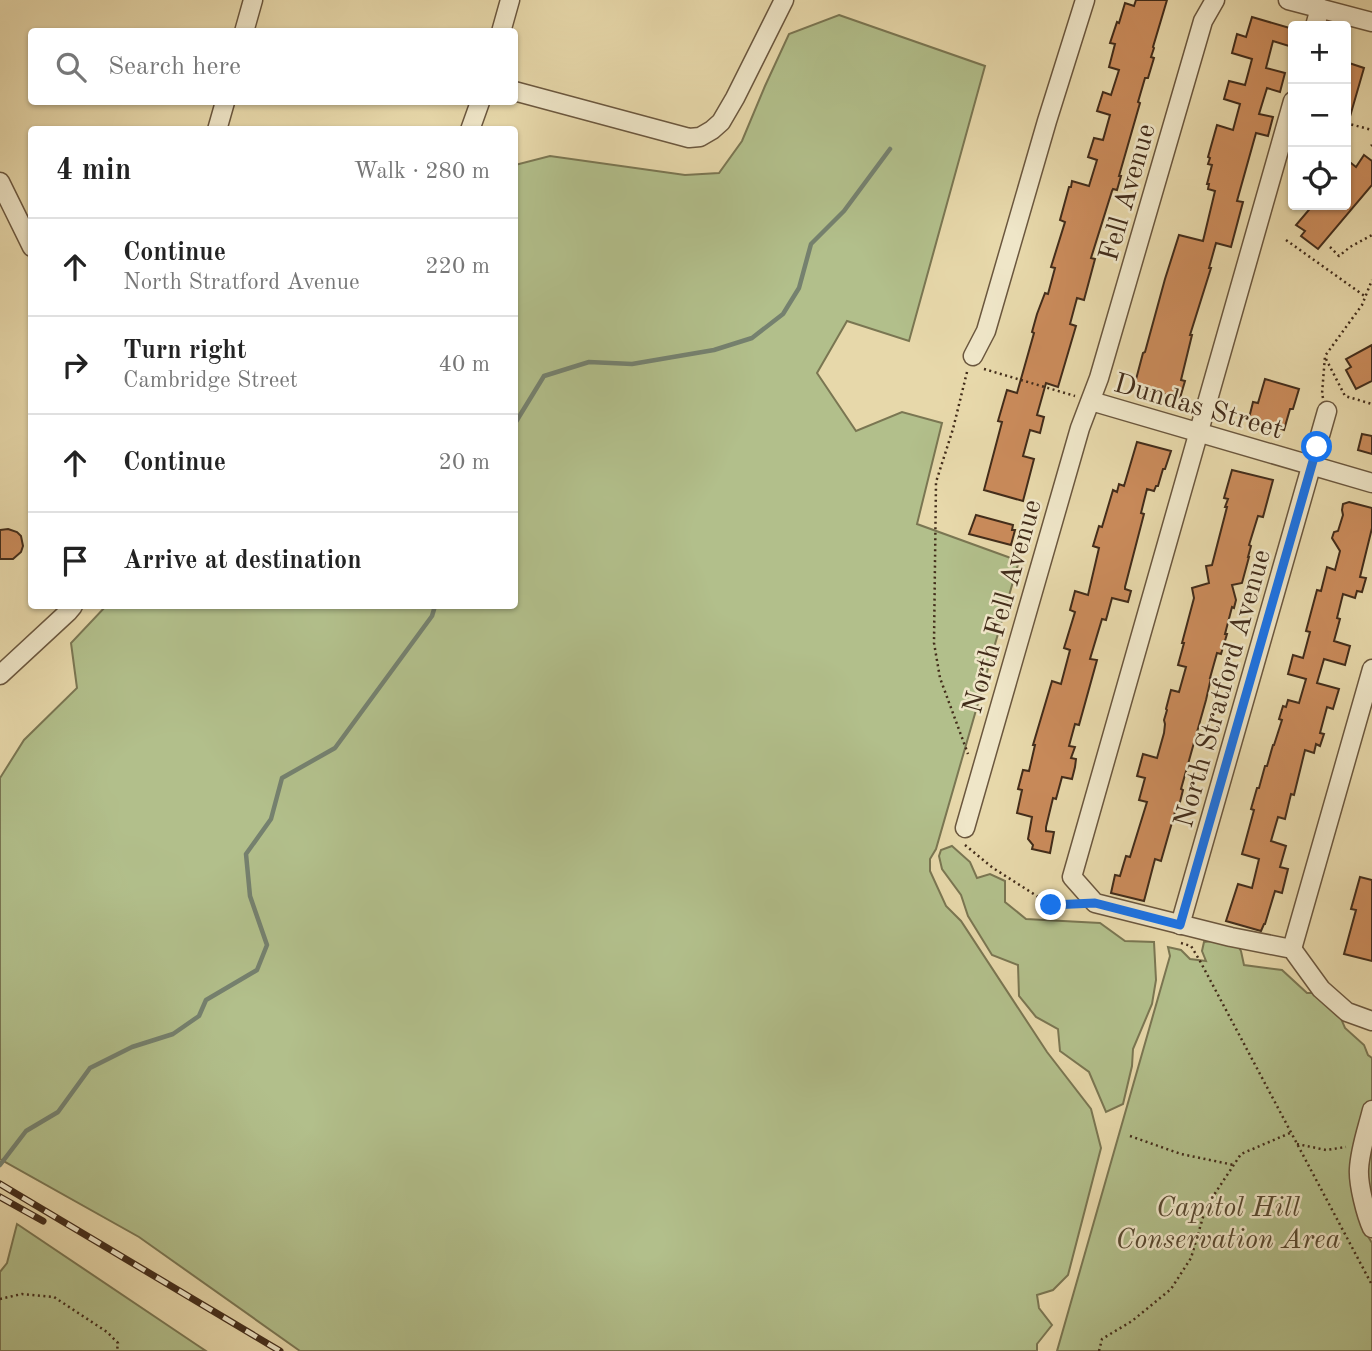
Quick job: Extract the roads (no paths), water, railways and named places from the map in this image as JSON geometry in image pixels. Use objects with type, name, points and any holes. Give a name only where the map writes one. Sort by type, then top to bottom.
[{"type":"street","points":[[245,28],[253,0]]},
{"type":"street","points":[[502,28],[510,0]]},
{"type":"street","points":[[518,92],[689,138],[700,136],[721,122],[784,0]]},
{"type":"street","points":[[973,356],[986,331],[1085,0]]},
{"type":"street","name":"Fell Avenue","points":[[1086,399],[1203,21],[1215,0]]},
{"type":"street","points":[[1288,0],[1320,8],[1343,7],[1372,22]]},
{"type":"street","points":[[1316,21],[1320,8]]},
{"type":"street","points":[[218,126],[224,105]]},
{"type":"street","points":[[471,126],[479,105]]},
{"type":"street","points":[[1288,141],[1259,248],[1198,432],[1072,877],[1095,903],[1178,933],[1231,937],[1292,948],[1321,989],[1347,1012],[1372,1021]]},
{"type":"street","points":[[0,182],[28,239]]},
{"type":"street","name":"Dundas Street","points":[[1086,399],[1372,483]]},
{"type":"street","name":"North Fell Avenue","points":[[963,834],[1080,428],[1086,399]]},
{"type":"street","name":"North Stratford Avenue","points":[[1178,933],[1327,411]]},
{"type":"street","points":[[0,675],[70,609]]},
{"type":"street","points":[[1292,948],[1372,669]]},
{"type":"street","points":[[1372,1110],[1362,1145],[1358,1173],[1372,1228]]},
{"type":"waterway","points":[[518,418],[544,376],[589,362],[632,364],[714,350],[752,338],[783,314],[799,288],[811,244],[844,211],[890,149]]},
{"type":"waterway","points":[[0,1165],[26,1131],[58,1112],[90,1068],[132,1047],[173,1034],[199,1016],[206,1000],[257,970],[267,945],[250,896],[246,854],[271,819],[282,778],[335,748],[432,616],[434,609]]},
{"type":"railway","points":[[0,1184],[280,1351]]},
{"type":"railway","points":[[0,1197],[43,1221]]},
{"type":"park label","name":"Capitol Hill Conservation Area","points":[[1228,1222]]}]
